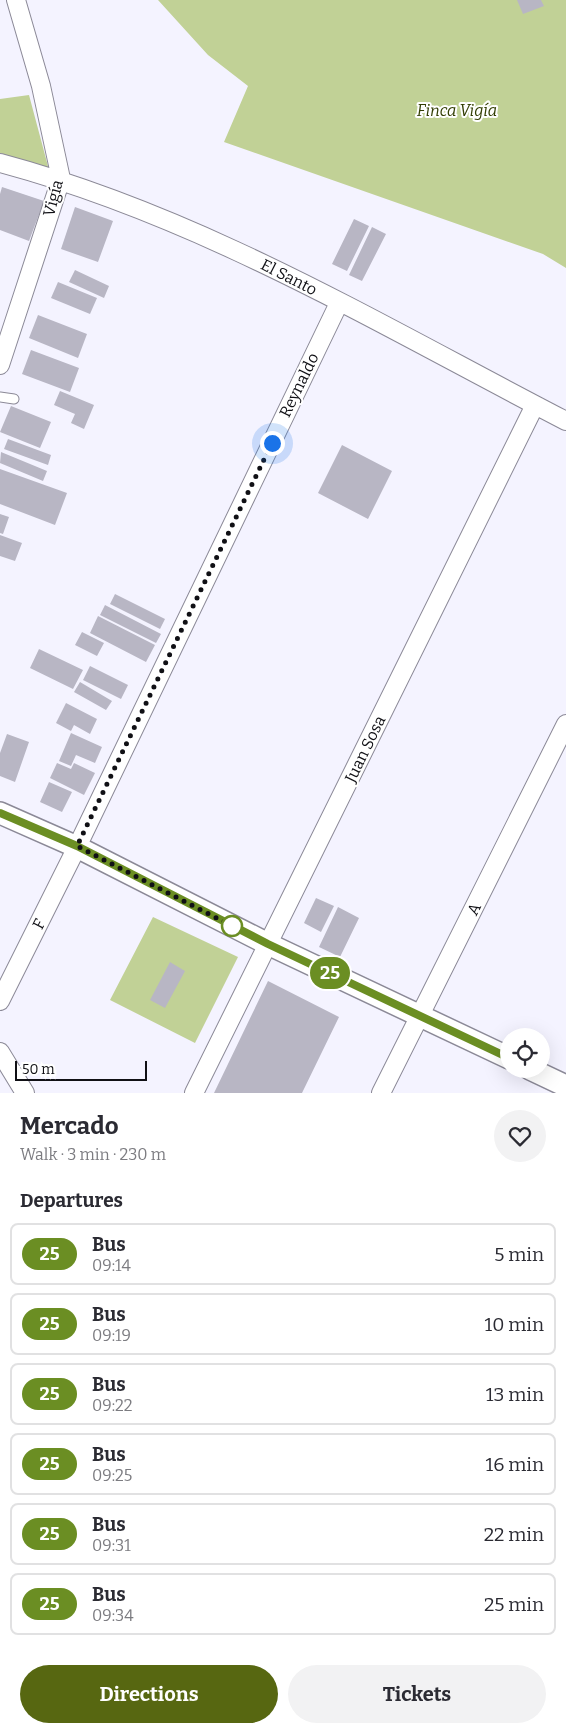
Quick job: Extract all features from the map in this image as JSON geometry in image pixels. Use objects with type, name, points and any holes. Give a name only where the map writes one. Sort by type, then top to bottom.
[{"type":"street","name":"Vigía","points":[[0,365],[61,179],[41,86],[16,0]]},
{"type":"street","name":"El Santo","points":[[0,163],[61,179],[219,242],[386,325],[566,421]]},
{"type":"street","name":"Reynaldo","points":[[77,846],[339,302]]},
{"type":"street","name":"Juan Sosa","points":[[194,1093],[535,405]]},
{"type":"street","name":"A","points":[[381,1093],[566,724]]},
{"type":"street","points":[[0,813],[77,846],[268,944],[500,1054]]},
{"type":"street","name":"F","points":[[0,1001],[77,846]]},
{"type":"street","points":[[0,1052],[25,1093]]},
{"type":"street","points":[[548,1078],[565,1087]]},
{"type":"lane","points":[[0,397],[14,399]]},
{"type":"green space","name":"Finca Vigía","points":[[158,0],[566,0],[566,268],[543,254],[224,142],[248,86],[208,55]]},
{"type":"green space","points":[[29,95],[49,170],[0,153],[0,99]]},
{"type":"green space","points":[[153,917],[238,957],[195,1043],[110,1000]]},
{"type":"building","points":[[517,0],[541,0],[544,6],[523,14]]},
{"type":"building","points":[[2,187],[44,201],[29,241],[0,230],[0,194]]},
{"type":"building","points":[[75,207],[113,221],[98,262],[61,249]]},
{"type":"building","points":[[354,219],[369,226],[347,271],[332,264]]},
{"type":"building","points":[[372,227],[386,234],[362,281],[349,275]]},
{"type":"building","points":[[75,270],[109,286],[104,298],[69,282]]},
{"type":"building","points":[[58,282],[97,298],[90,314],[51,298]]},
{"type":"building","points":[[38,315],[87,334],[78,358],[29,338]]},
{"type":"building","points":[[31,350],[79,368],[70,392],[22,374]]},
{"type":"building","points":[[60,391],[94,405],[84,429],[71,423],[75,414],[54,405]]},
{"type":"building","points":[[11,406],[51,422],[40,448],[0,432]]},
{"type":"building","points":[[8,439],[51,455],[48,465],[4,449]]},
{"type":"building","points":[[342,445],[392,471],[368,519],[318,493]]},
{"type":"building","points":[[1,452],[47,471],[43,481],[0,463]]},
{"type":"building","points":[[0,469],[67,493],[55,525],[0,504]]},
{"type":"building","points":[[0,514],[9,517],[3,534],[0,533]]},
{"type":"building","points":[[0,535],[22,543],[15,561],[0,556]]},
{"type":"building","points":[[115,594],[165,619],[160,629],[110,604]]},
{"type":"building","points":[[105,605],[161,634],[156,643],[100,615]]},
{"type":"building","points":[[98,616],[155,645],[146,662],[90,633]]},
{"type":"building","points":[[82,632],[104,643],[97,656],[75,645]]},
{"type":"building","points":[[39,649],[83,670],[73,689],[30,668]]},
{"type":"building","points":[[90,666],[128,685],[121,699],[83,680]]},
{"type":"building","points":[[80,682],[112,701],[106,710],[74,692]]},
{"type":"building","points":[[66,703],[97,719],[90,734],[74,725],[71,731],[56,723]]},
{"type":"building","points":[[71,733],[102,747],[95,763],[76,755],[71,766],[59,761]]},
{"type":"building","points":[[7,734],[29,742],[15,782],[0,776],[0,753]]},
{"type":"building","points":[[57,763],[71,769],[74,763],[95,773],[84,795],[50,778]]},
{"type":"building","points":[[49,782],[72,792],[62,812],[40,802]]},
{"type":"building","points":[[316,898],[334,906],[321,932],[304,923]]},
{"type":"building","points":[[338,907],[359,918],[340,957],[319,947]]},
{"type":"building","points":[[170,962],[185,971],[165,1008],[150,1000]]},
{"type":"building","points":[[268,981],[339,1017],[302,1093],[214,1093]]},
{"type":"bus line","name":"25","points":[[0,813],[77,846],[268,944],[500,1054]]},
{"type":"route","points":[[232,926],[77,846],[272,443]]}]
